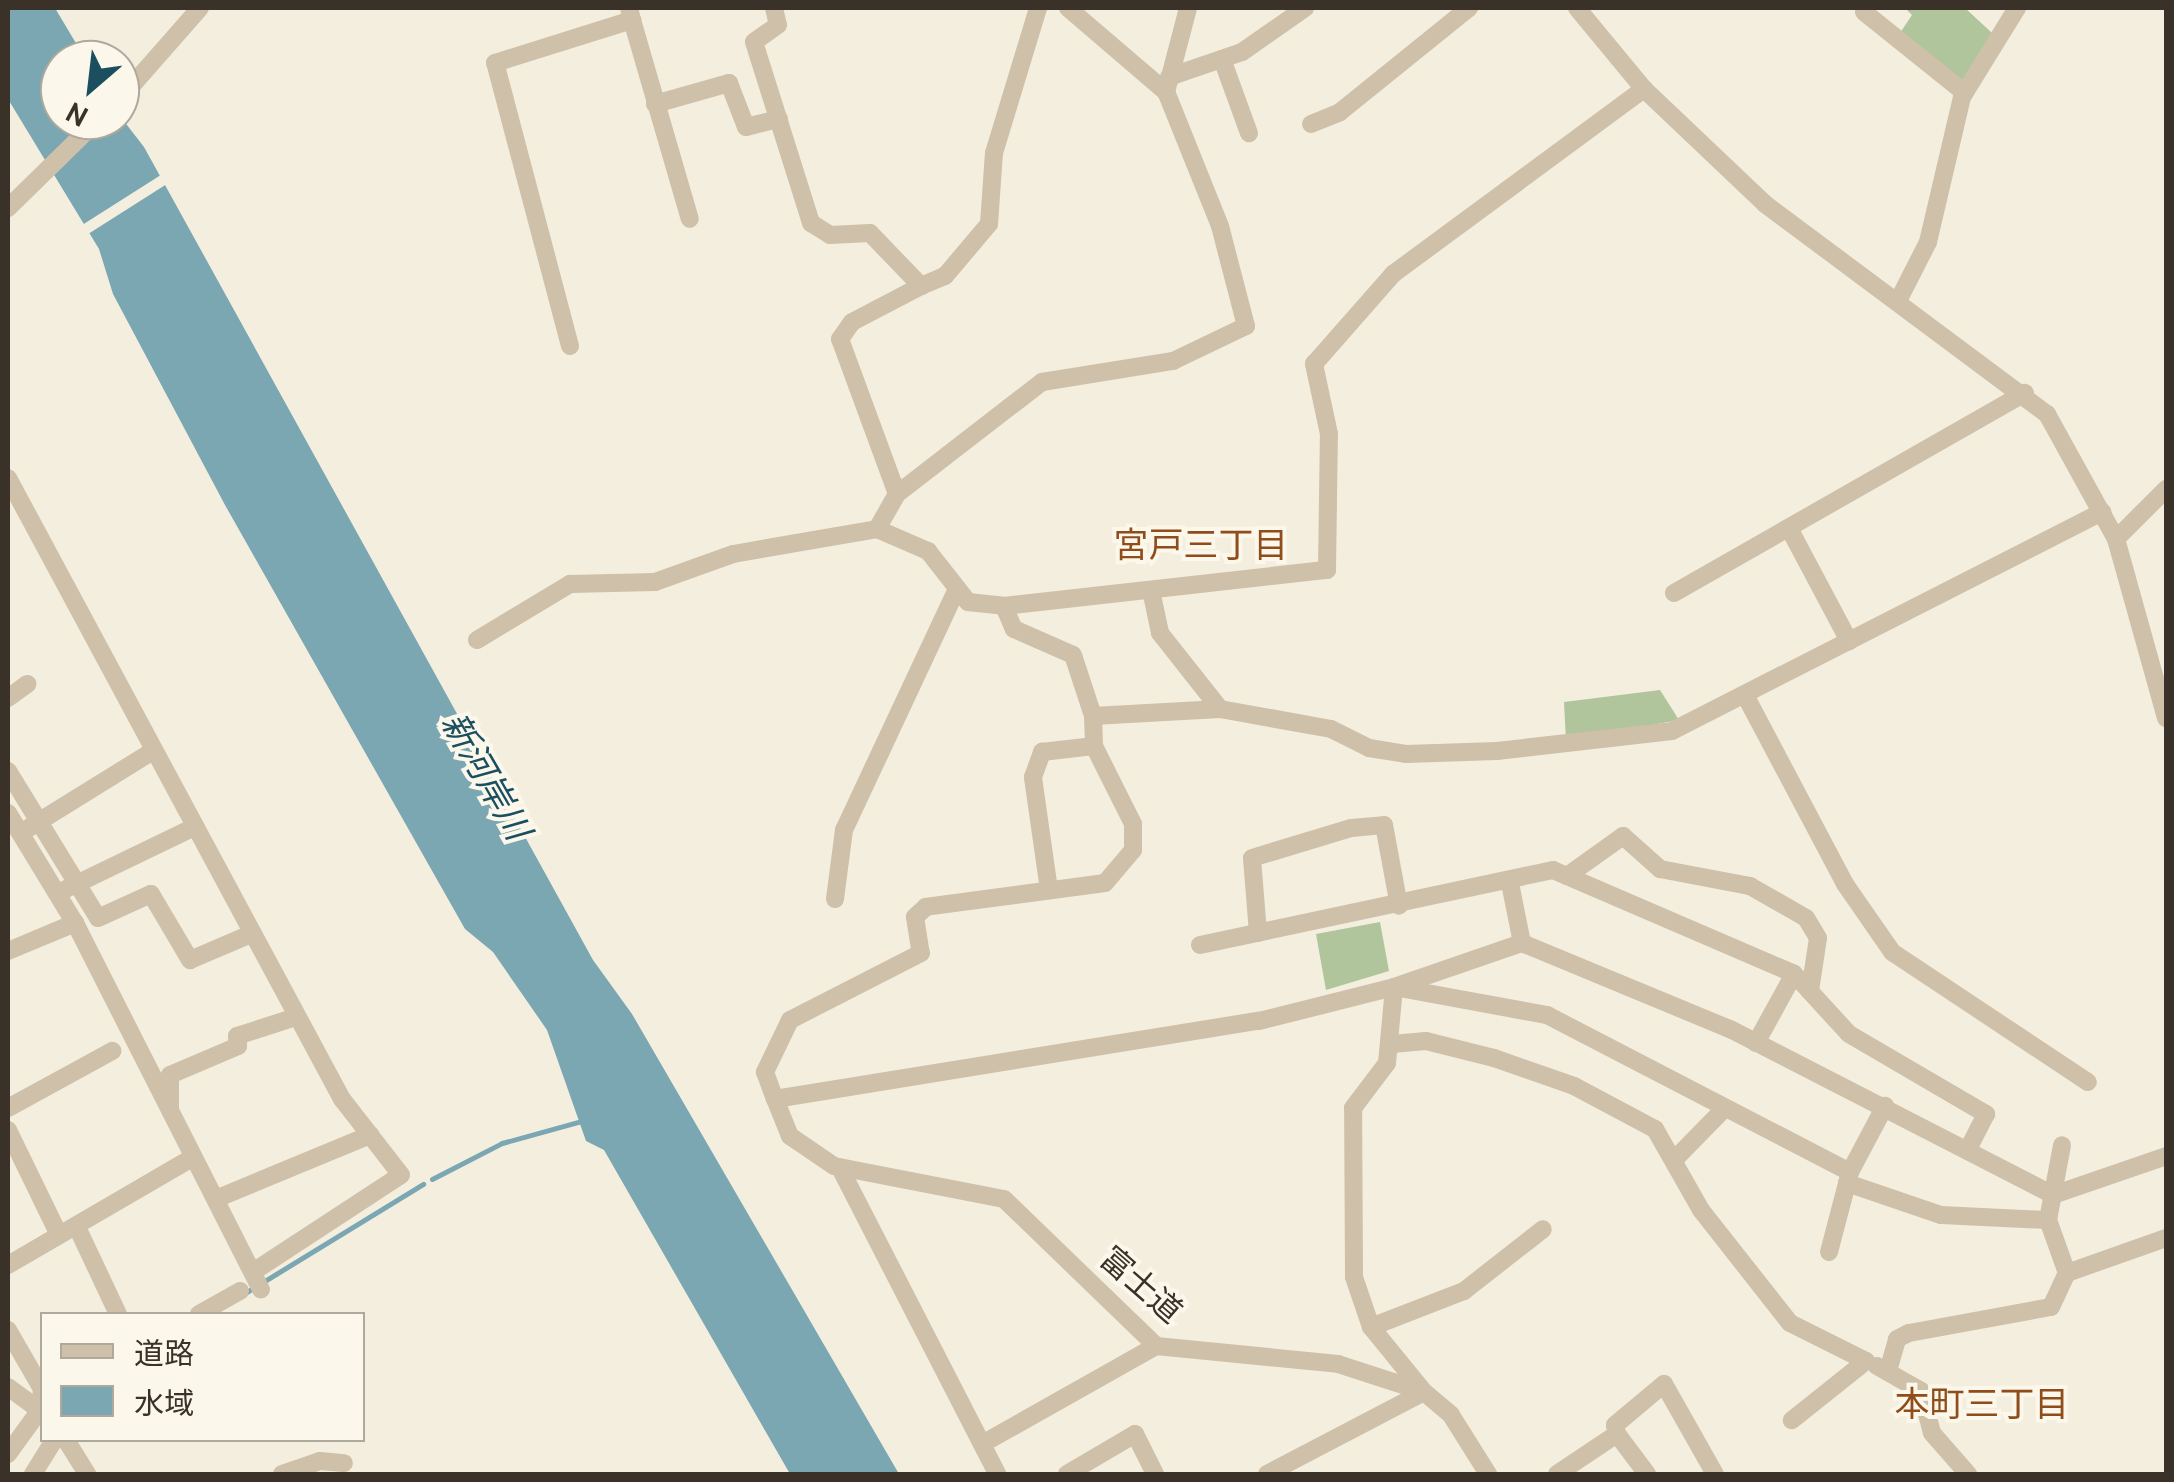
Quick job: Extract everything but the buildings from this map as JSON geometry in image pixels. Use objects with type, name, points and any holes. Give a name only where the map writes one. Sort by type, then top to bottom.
[{"type":"street","points":[[140,80],[200,8]]},
{"type":"street","points":[[774,8],[778,25],[754,42],[811,222],[830,235],[870,234],[921,286]]},
{"type":"street","points":[[897,494],[840,338],[852,322],[945,276],[989,224],[994,153],[1038,8]]},
{"type":"street","points":[[876,529],[897,494],[1042,382],[1173,360],[1246,326],[1220,226],[1167,84],[1068,8]]},
{"type":"street","points":[[1167,84],[1188,8]]},
{"type":"street","points":[[1167,84],[1222,59],[1305,8]]},
{"type":"street","points":[[1311,124],[1340,112],[1469,8]]},
{"type":"street","points":[[1577,8],[1644,89],[1765,204],[2025,393],[2070,446],[2116,540],[2166,718]]},
{"type":"street","points":[[1900,300],[1928,242],[1937,182],[1965,93],[2017,8]]},
{"type":"street","points":[[1864,12],[1965,93]]},
{"type":"street","points":[[570,346],[495,64],[630,14],[690,219]]},
{"type":"street","points":[[1222,59],[1250,133]]},
{"type":"street","points":[[656,104],[729,83],[746,127],[778,119]]},
{"type":"street","points":[[477,640],[570,584],[655,582],[733,554],[876,529],[928,552],[955,593],[982,607],[1152,595],[1328,570],[1328,434],[1314,364],[1418,252],[1644,89]]},
{"type":"street","points":[[8,208],[78,140]]},
{"type":"street","points":[[1674,593],[2025,393]]},
{"type":"street","points":[[8,478],[150,752],[296,1017],[370,1136],[401,1175],[256,1270]]},
{"type":"street","points":[[2116,540],[2166,490]]},
{"type":"street","points":[[1093,716],[1220,709],[1331,729],[1369,748],[1424,753],[1672,731],[2102,512]]},
{"type":"street","points":[[1790,530],[1849,642]]},
{"type":"street","points":[[835,899],[844,830],[955,593]]},
{"type":"street","points":[[1152,595],[1160,633],[1220,709]]},
{"type":"street","points":[[1004,606],[1014,629],[1073,656],[1093,716],[1094,746],[1132,824],[1134,850],[1105,883],[926,906],[915,917],[922,952],[790,1020],[765,1072],[775,1099],[1258,1020],[1394,988],[1522,942],[1756,1043],[1886,1106],[2053,1195],[2166,1156]]},
{"type":"street","points":[[8,698],[27,684]]},
{"type":"street","points":[[1745,695],[1845,884],[1892,952],[2088,1082]]},
{"type":"street","points":[[1049,890],[1033,776],[1042,752],[1094,746]]},
{"type":"street","points":[[17,833],[37,826],[150,752]]},
{"type":"street","points":[[8,771],[37,826],[98,918],[151,894],[190,960],[251,934]]},
{"type":"street","points":[[8,813],[75,923],[170,1118],[256,1270],[261,1290]]},
{"type":"street","points":[[1258,933],[1252,858],[1351,828],[1384,825],[1399,906]]},
{"type":"street","points":[[56,894],[192,828]]},
{"type":"street","points":[[1567,876],[1623,836],[1660,868],[1750,886],[1806,918],[1818,938],[1810,991]]},
{"type":"street","points":[[1200,945],[1510,883],[1554,870],[1794,974],[1849,1034],[1986,1114],[1968,1149]]},
{"type":"street","points":[[1510,883],[1522,942]]},
{"type":"street","points":[[8,951],[75,923]]},
{"type":"street","points":[[1756,1043],[1794,974]]},
{"type":"street","points":[[1267,1474],[1424,1392],[1371,1327],[1354,1277],[1351,1128],[1359,1091],[1377,1078],[1392,1044],[1394,988]]},
{"type":"street","points":[[1394,988],[1548,1015],[1848,1177],[1941,1215],[2048,1220]]},
{"type":"street","points":[[170,1118],[170,1075],[238,1046],[238,1036],[296,1017]]},
{"type":"street","points":[[1392,1044],[1447,1044],[1574,1086],[1630,1111],[1674,1159],[1701,1210],[1790,1323],[1921,1391],[1932,1432],[1968,1474]]},
{"type":"street","points":[[8,1108],[112,1050]]},
{"type":"street","name":"富士道","points":[[775,1099],[790,1136],[840,1168],[992,1192],[1156,1346],[1338,1364],[1424,1392],[1451,1415],[1488,1474]]},
{"type":"street","points":[[1829,1252],[1848,1177],[1886,1106]]},
{"type":"street","points":[[1674,1159],[1724,1109]]},
{"type":"street","points":[[8,1130],[58,1235]]},
{"type":"street","points":[[218,1198],[370,1136]]},
{"type":"street","points":[[1888,1371],[1897,1339],[2052,1307],[2067,1272],[2048,1220],[2062,1145]]},
{"type":"street","points":[[8,1265],[192,1158]]},
{"type":"street","points":[[840,1168],[997,1474]]},
{"type":"street","points":[[77,1227],[117,1312]]},
{"type":"street","points":[[1371,1327],[1464,1291],[1542,1229]]},
{"type":"street","points":[[2067,1272],[2166,1238]]},
{"type":"street","points":[[202,1312],[240,1292]]},
{"type":"street","points":[[8,1330],[40,1385]]},
{"type":"street","points":[[982,1444],[1156,1346]]},
{"type":"street","points":[[1792,1420],[1866,1361]]},
{"type":"street","points":[[1647,1474],[1616,1434],[1615,1425],[1664,1384],[1715,1474]]},
{"type":"street","points":[[8,1387],[40,1408]]},
{"type":"street","points":[[8,1454],[40,1412]]},
{"type":"street","points":[[1067,1474],[1135,1434],[1155,1474]]},
{"type":"street","points":[[1557,1474],[1616,1434]]},
{"type":"street","points":[[33,1474],[53,1442]]},
{"type":"street","points":[[67,1442],[87,1474]]},
{"type":"street","points":[[282,1474],[320,1461],[344,1463]]},
{"type":"green space","points":[[1905,8],[1965,8],[1992,33],[1964,83],[1900,33],[1912,15]]},
{"type":"green space","points":[[1660,690],[1679,720],[1566,741],[1564,702]]},
{"type":"green space","points":[[1380,922],[1389,971],[1326,990],[1316,934]]},
{"type":"water","name":"新河岸川","points":[[8,8],[55,8],[74,40],[40,40],[40,140],[139,140],[144,147],[593,960],[632,1014],[899,1474],[790,1474],[604,1150],[586,1141],[547,1030],[493,952],[465,929],[225,505],[113,294],[99,249],[8,99]]},
{"type":"pier","points":[[164,173],[170,182],[85,236],[79,227]]},
{"type":"waterway","points":[[432,1179],[502,1143],[582,1121]]},
{"type":"waterway","points":[[245,1293],[423,1184]]},
{"type":"district","name":"宮戸三丁目","points":[[1201,545]]},
{"type":"district","name":"本町三丁目","points":[[1982,1404]]}]
